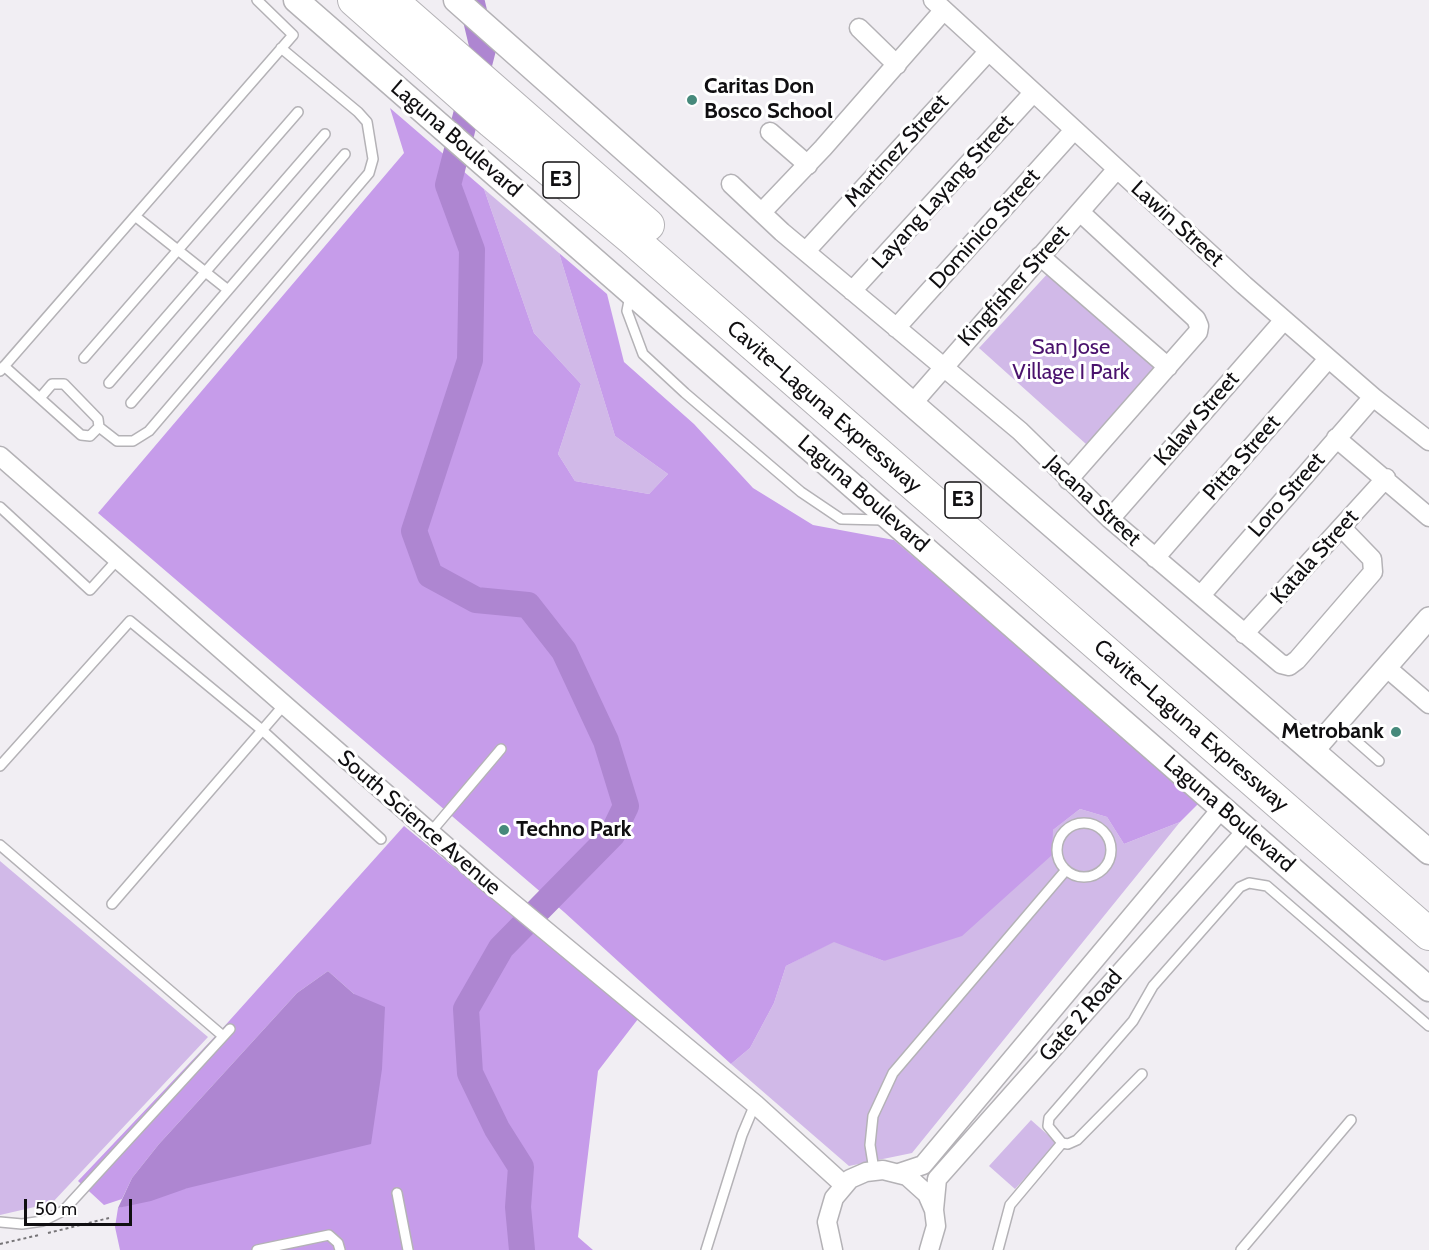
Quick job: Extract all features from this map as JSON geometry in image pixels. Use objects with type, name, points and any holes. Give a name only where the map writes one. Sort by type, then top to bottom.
[{"type":"highway","name":"Cavite–Laguna Expressway","points":[[354,0],[418,40],[1429,905]]},
{"type":"highway","name":"Cavite–Laguna Expressway","points":[[391,0],[418,40]]},
{"type":"highway","name":"Cavite–Laguna Expressway","points":[[495,108],[631,238],[1064,608],[1429,934]]},
{"type":"main road","name":"Laguna Boulevard","points":[[296,0],[1429,988]]},
{"type":"main road","points":[[456,0],[912,404],[1429,852]]},
{"type":"street","name":"Lawin Street","points":[[938,5],[1284,320],[1373,397],[1429,441]]},
{"type":"street","points":[[762,212],[808,165],[897,65],[938,5]]},
{"type":"street","points":[[860,28],[897,65]]},
{"type":"street","name":"Martinez Street","points":[[806,251],[988,52]]},
{"type":"street","name":"Layang Layang Street","points":[[852,291],[1033,93]]},
{"type":"street","name":"Dominico Street","points":[[896,328],[1074,130]]},
{"type":"street","points":[[770,132],[808,165]]},
{"type":"street","name":"Kingfisher Street","points":[[912,404],[1116,169]]},
{"type":"street","name":"Jacana Street","points":[[731,184],[852,291],[1020,431],[1110,519],[1202,594],[1244,634],[1281,664],[1289,666],[1297,660],[1373,572],[1372,559],[1342,528]]},
{"type":"street","points":[[1068,480],[1198,332],[1199,326],[1196,319],[1080,212]]},
{"type":"street","points":[[1040,256],[1168,367]]},
{"type":"street","name":"Kalaw Street","points":[[1110,519],[1284,320]]},
{"type":"street","name":"Pitta Street","points":[[1155,558],[1328,359]]},
{"type":"street","name":"Loro Street","points":[[1202,594],[1373,397]]},
{"type":"street","points":[[1336,438],[1386,478],[1429,517]]},
{"type":"street","name":"South Science Avenue","points":[[0,456],[430,833],[555,940],[755,1104],[844,1185]]},
{"type":"street","name":"Katala Street","points":[[1244,634],[1386,478]]},
{"type":"street","points":[[1313,751],[1387,668],[1425,630]]},
{"type":"street","points":[[1387,668],[1429,704]]},
{"type":"street","name":"Gate 2 Road","points":[[899,1173],[922,1165],[1222,808]]},
{"type":"street","name":"Gate 2 Road","points":[[928,1250],[936,1226],[934,1210],[937,1179],[1246,830]]},
{"type":"street","points":[[833,1250],[827,1230],[828,1213],[834,1198],[844,1185],[858,1175],[874,1170],[899,1173],[921,1187],[934,1210]]},
{"type":"lane","points":[[99,427],[90,436],[81,435],[40,398],[2,369],[292,35],[257,0]]},
{"type":"lane","points":[[40,398],[52,384],[64,384],[98,419],[99,427],[117,441],[133,441],[150,431],[369,173],[373,159],[367,122],[281,48]]},
{"type":"lane","points":[[84,358],[298,112]]},
{"type":"lane","points":[[109,383],[325,134]]},
{"type":"lane","points":[[131,403],[345,154]]},
{"type":"lane","points":[[135,216],[228,290]]},
{"type":"lane","points":[[631,290],[627,311],[643,354],[685,393],[801,492],[841,519],[894,521]]},
{"type":"lane","points":[[0,507],[90,590],[117,559]]},
{"type":"lane","points":[[0,766],[130,621],[262,730],[381,839]]},
{"type":"lane","points":[[112,904],[284,705]]},
{"type":"lane","points":[[1337,724],[1379,761]]},
{"type":"lane","points":[[430,833],[501,749]]},
{"type":"lane","points":[[1084,823],[1100,827],[1111,846],[1105,866],[1087,876],[1066,870],[1058,856],[1057,848],[1063,833],[1076,824],[1084,823]]},
{"type":"lane","points":[[0,845],[226,1032],[63,1211],[43,1221],[22,1224],[0,1221]]},
{"type":"lane","points":[[874,1170],[870,1145],[873,1116],[892,1073],[1066,870]]},
{"type":"lane","points":[[1142,1074],[1077,1140],[1068,1144],[1062,1143],[1048,1126],[1049,1118],[1133,1021],[1153,986],[1240,887],[1249,883],[1267,886],[1429,1026]]},
{"type":"lane","points":[[706,1250],[742,1135],[755,1104]]},
{"type":"lane","points":[[1241,1250],[1351,1120]]},
{"type":"lane","points":[[998,1250],[1010,1205],[1062,1143]]},
{"type":"lane","points":[[398,1193],[408,1250]]},
{"type":"lane","points":[[257,1250],[329,1235],[338,1243],[340,1250]]},
{"type":"path","points":[[0,1244],[109,1218]]},
{"type":"green space","points":[[484,189],[559,253],[615,436],[668,474],[649,494],[575,481],[558,454],[581,384],[534,333]]},
{"type":"green space","name":"San Jose Village I Park","points":[[1050,271],[1158,368],[1086,444],[979,348]]},
{"type":"green space","points":[[1080,809],[1107,817],[1124,844],[1180,822],[912,1153],[849,1166],[731,1064],[750,1048],[774,1003],[786,966],[834,941],[884,961]]},
{"type":"green space","points":[[0,861],[208,1037],[52,1203],[0,1215]]},
{"type":"green space","points":[[1031,1120],[1057,1143],[1015,1189],[989,1166]]},
{"type":"shaded area","points":[[390,108],[484,189],[534,333],[581,384],[558,454],[575,481],[649,494],[668,474],[615,436],[559,253],[607,294],[624,362],[694,424],[753,488],[813,525],[894,540],[1200,802],[1180,822],[1124,844],[1107,817],[1080,809],[1053,830],[1052,855],[962,936],[884,961],[834,942],[786,966],[774,1003],[750,1048],[731,1064],[564,912],[98,513],[404,153]]},
{"type":"shaded area","points":[[404,826],[638,1019],[598,1071],[578,1237],[593,1250],[120,1250],[115,1227],[118,1208],[187,1188],[354,994],[328,971],[297,993],[159,1144],[132,1178],[122,1199],[104,1205],[78,1181],[221,1030]]},
{"type":"shaded area","points":[[328,971],[354,994],[385,1007],[382,1069],[371,1144],[188,1188],[151,1201],[118,1208],[132,1178],[159,1144],[297,993]]},
{"type":"waterway","points":[[472,3],[483,49],[448,185],[472,250],[470,360],[414,531],[430,575],[476,600],[528,605],[564,651],[606,741],[626,806],[612,835],[501,948],[466,1009],[470,1073],[497,1129],[521,1167],[518,1207],[522,1250]]},
{"type":"place","name":"Caritas Don Bosco School","points":[[692,100]]},
{"type":"place","name":"Metrobank","points":[[1396,732]]},
{"type":"place","name":"Techno Park","points":[[504,830]]}]
